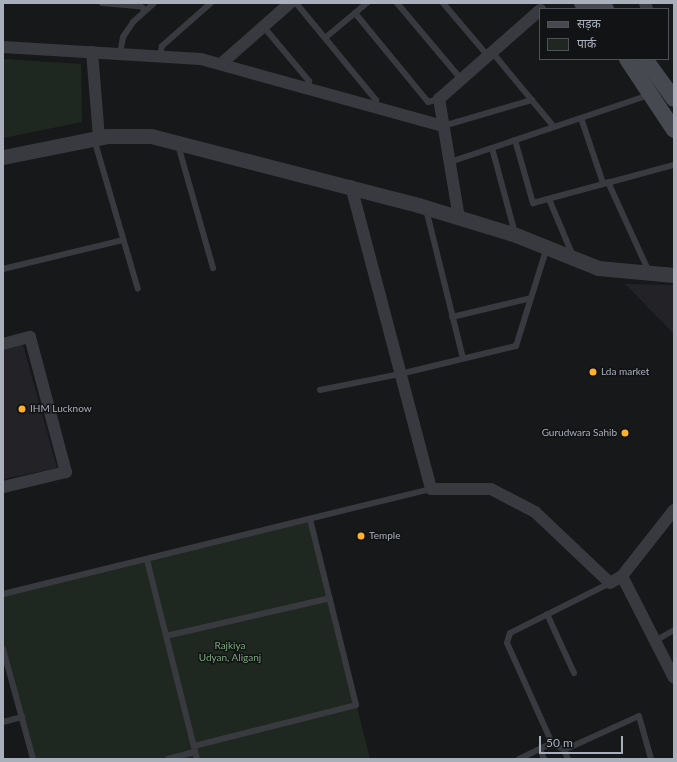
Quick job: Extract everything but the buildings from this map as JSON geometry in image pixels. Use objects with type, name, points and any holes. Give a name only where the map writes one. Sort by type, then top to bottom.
[{"type":"main road","points":[[628,60],[652,94],[674,130]]},
{"type":"main road","points":[[646,60],[674,99]]},
{"type":"street","points":[[222,63],[290,3]]},
{"type":"street","points":[[460,218],[439,99],[539,12]]},
{"type":"street","points":[[3,47],[160,56],[222,63],[308,90],[443,126]]},
{"type":"street","points":[[92,52],[96,138]]},
{"type":"street","points":[[3,157],[96,138],[151,136],[351,186],[425,207],[516,235],[598,268],[650,274],[674,275]]},
{"type":"street","points":[[351,186],[431,489],[491,489],[536,512],[610,583],[622,576],[674,510]]},
{"type":"street","points":[[3,344],[30,337],[66,472],[3,487]]},
{"type":"street","points":[[622,576],[674,678]]},
{"type":"lane","points":[[102,3],[140,6],[146,10]]},
{"type":"lane","points":[[120,54],[123,37],[154,3]]},
{"type":"lane","points":[[160,56],[162,46],[211,3]]},
{"type":"lane","points":[[296,3],[376,100],[374,108]]},
{"type":"lane","points":[[325,38],[367,3]]},
{"type":"lane","points":[[397,3],[461,79]]},
{"type":"lane","points":[[444,3],[532,100],[554,127]]},
{"type":"lane","points":[[355,13],[428,102],[439,99]]},
{"type":"lane","points":[[263,26],[309,82],[308,90]]},
{"type":"lane","points":[[450,162],[652,94]]},
{"type":"lane","points":[[443,126],[532,100]]},
{"type":"lane","points":[[581,118],[605,183],[650,274]]},
{"type":"lane","points":[[96,138],[123,240],[138,289]]},
{"type":"lane","points":[[515,140],[533,203],[674,165]]},
{"type":"lane","points":[[177,142],[213,268]]},
{"type":"lane","points":[[492,148],[516,235]]},
{"type":"lane","points":[[549,199],[574,258]]},
{"type":"lane","points":[[425,207],[463,359]]},
{"type":"lane","points":[[3,269],[123,240]]},
{"type":"lane","points":[[320,390],[400,374],[516,346],[547,247]]},
{"type":"lane","points":[[452,317],[531,298]]},
{"type":"lane","points":[[3,594],[147,560],[431,489]]},
{"type":"lane","points":[[168,759],[194,749],[356,705],[310,519]]},
{"type":"lane","points":[[147,560],[197,759]]},
{"type":"lane","points":[[568,759],[564,750],[552,742],[507,642],[510,633],[610,583]]},
{"type":"lane","points":[[166,636],[330,598]]},
{"type":"lane","points":[[547,614],[574,673]]},
{"type":"lane","points":[[655,641],[674,630]]},
{"type":"lane","points":[[3,648],[33,759]]},
{"type":"lane","points":[[564,750],[639,716],[651,759]]},
{"type":"lane","points":[[3,722],[22,717]]},
{"type":"lane","points":[[519,759],[552,742]]},
{"type":"lane","points":[[540,749],[544,759]]},
{"type":"shaded area","points":[[625,284],[674,285],[674,334]]},
{"type":"shaded area","name":"IHM Lucknow","points":[[23,345],[57,468],[3,479],[3,350]]},
{"type":"green space","points":[[3,59],[81,64],[82,122],[3,138]]},
{"type":"green space","name":"Rajkiya Udyan, Aliganj","points":[[310,519],[370,759],[33,759],[3,649],[3,594]]},
{"type":"place","name":"Lda market","points":[[593,372]]},
{"type":"place","name":"IHM Lucknow","points":[[22,409]]},
{"type":"place","name":"Gurudwara Sahib","points":[[625,433]]},
{"type":"place","name":"Temple","points":[[361,536]]}]
